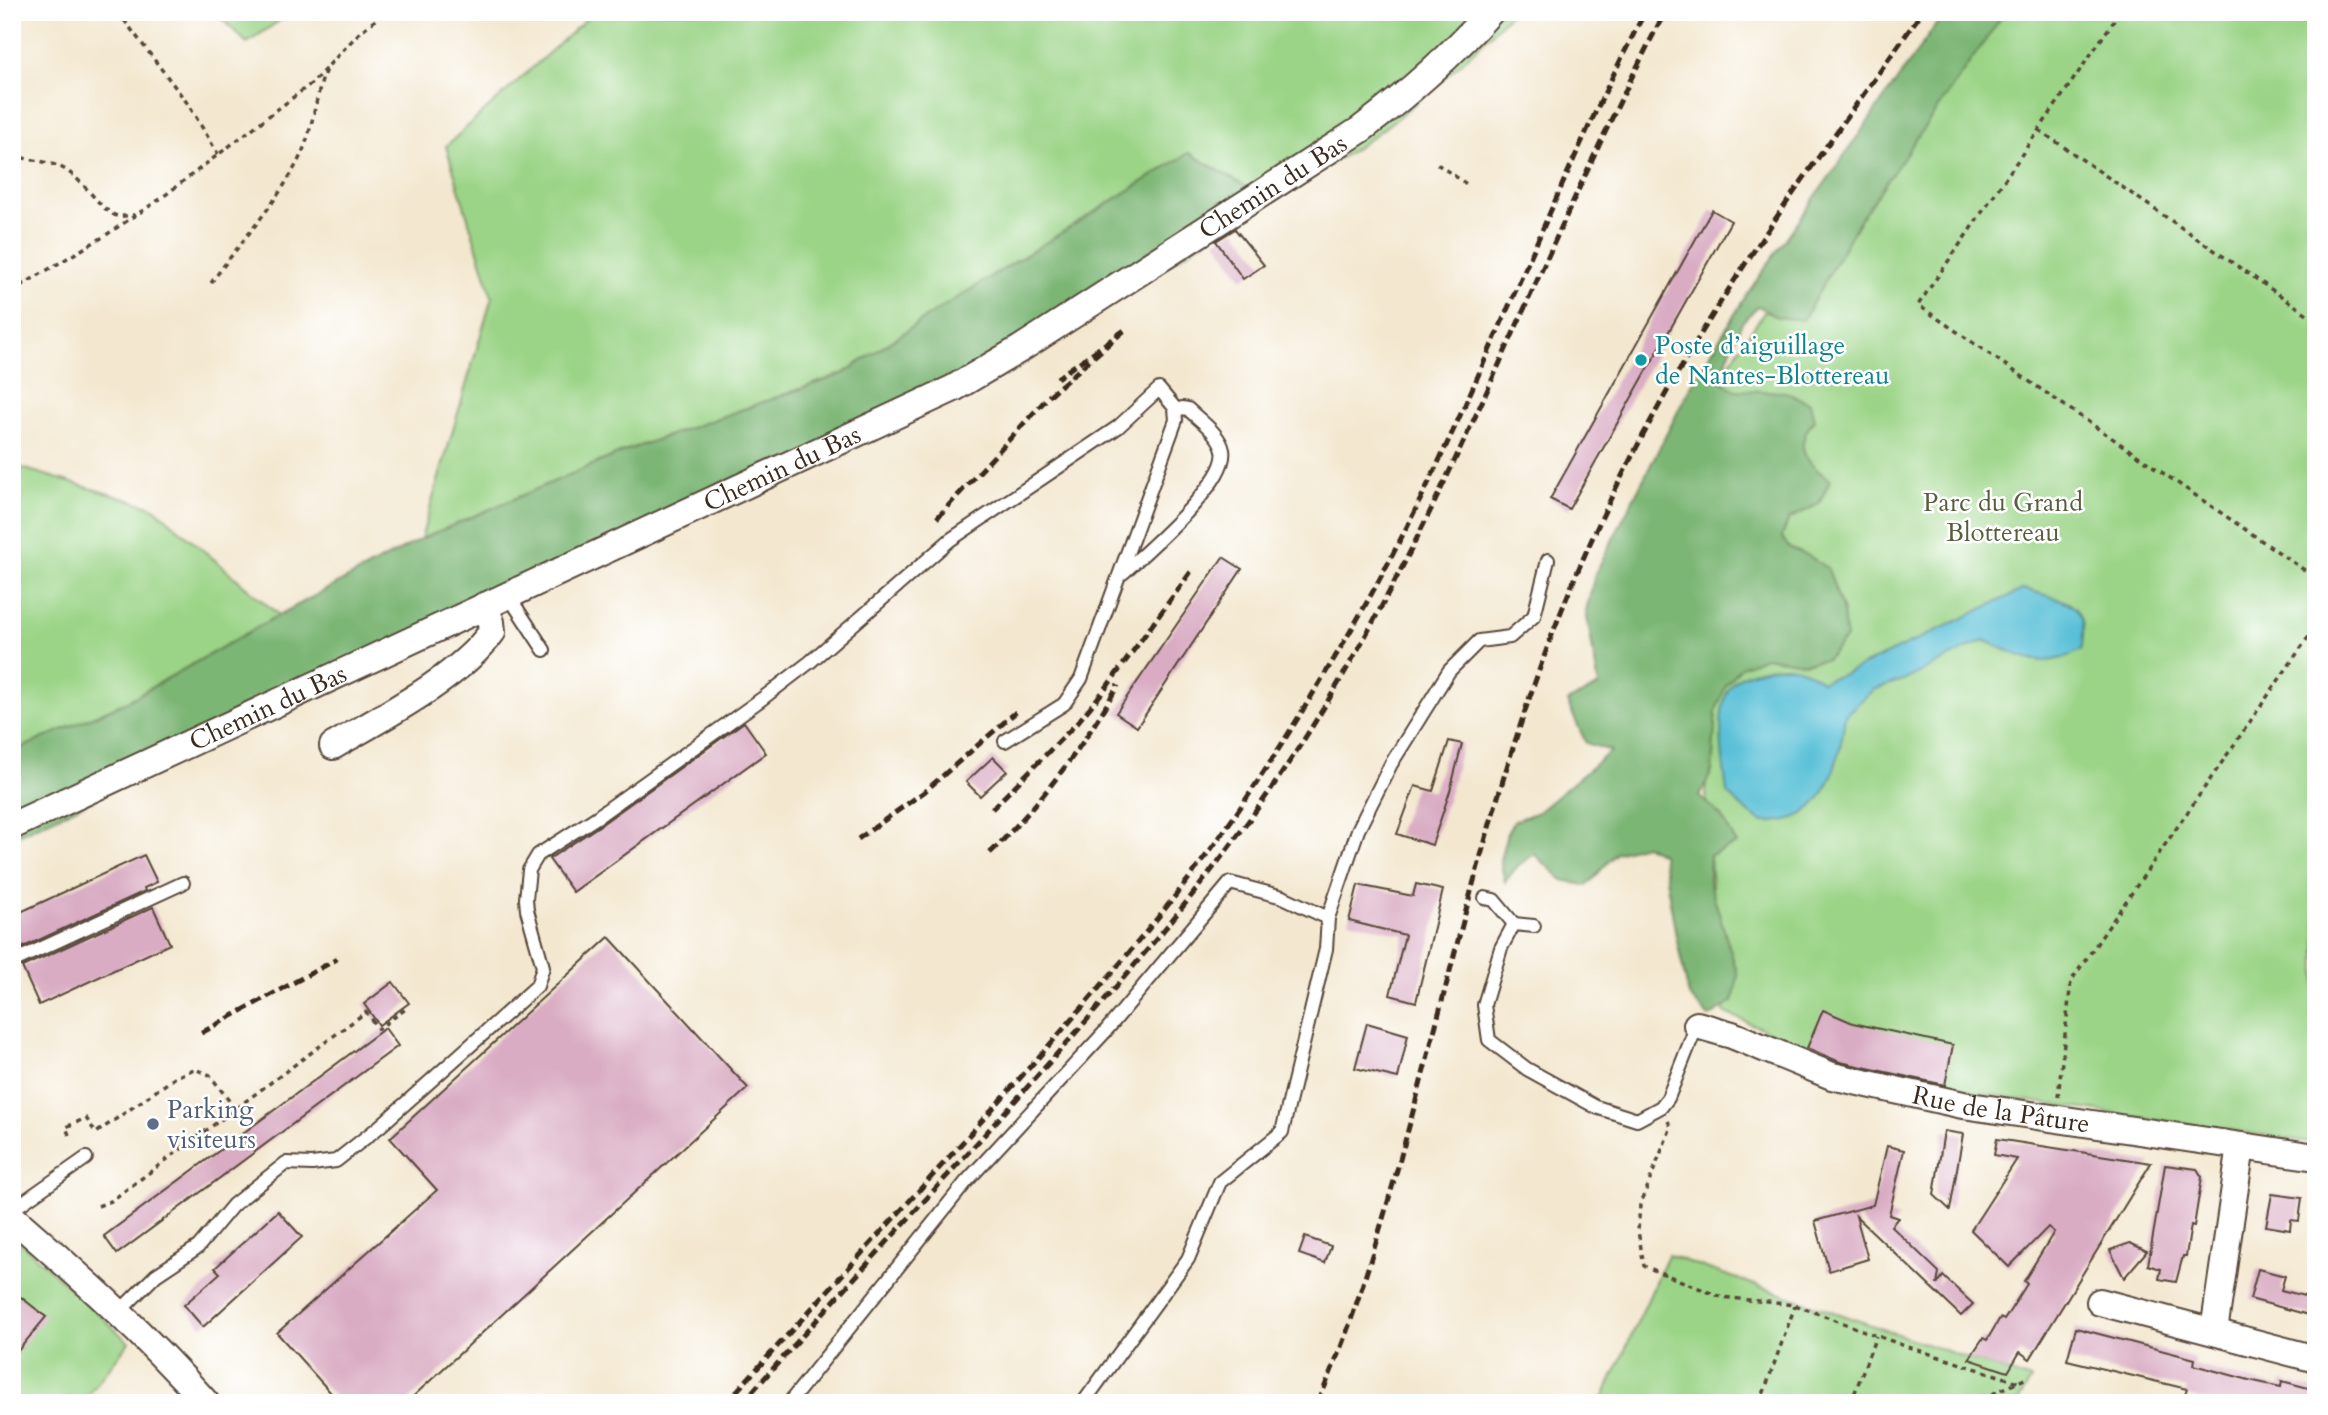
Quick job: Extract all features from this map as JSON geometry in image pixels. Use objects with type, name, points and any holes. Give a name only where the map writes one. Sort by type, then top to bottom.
[{"type":"street","name":"Chemin du Bas","points":[[12,825],[942,393],[1020,349],[1360,130],[1427,77],[1490,12]]},
{"type":"street","points":[[333,746],[410,701],[470,655],[492,632],[484,606]]},
{"type":"street","name":"Rue de la Pâture","points":[[1697,1025],[1732,1035],[1832,1076],[1963,1105],[2316,1157]]},
{"type":"street","points":[[2214,1331],[2241,1146]]},
{"type":"street","points":[[12,1217],[119,1312],[206,1403]]},
{"type":"street","points":[[2100,1302],[2316,1359]]},
{"type":"lane","points":[[119,1312],[156,1275],[198,1247],[233,1205],[286,1163],[336,1161],[379,1127],[537,986],[543,967],[526,899],[529,870],[538,855],[597,817],[782,684],[950,540],[1118,427],[1159,389],[1175,411],[1176,420],[1075,690],[1053,713],[1004,741]]},
{"type":"lane","points":[[1119,576],[1179,522],[1223,463],[1224,450],[1219,440],[1188,409],[1175,411]]},
{"type":"lane","points":[[1083,1403],[1188,1259],[1220,1182],[1282,1132],[1326,948],[1328,918],[1358,830],[1398,752],[1449,671],[1479,641],[1510,637],[1534,616],[1548,560]]},
{"type":"lane","points":[[508,595],[544,650]]},
{"type":"lane","points":[[12,962],[183,883]]},
{"type":"lane","points":[[789,1403],[966,1182],[1104,1033],[1230,883],[1283,897],[1328,918]]},
{"type":"lane","points":[[1485,898],[1494,900],[1514,925],[1534,926]]},
{"type":"lane","points":[[1514,925],[1501,948],[1484,1005],[1489,1040],[1527,1069],[1596,1107],[1637,1120],[1661,1107],[1668,1098],[1697,1025]]},
{"type":"lane","points":[[12,1210],[86,1158]]},
{"type":"path","points":[[117,12],[188,104],[218,154]]},
{"type":"path","points":[[12,291],[136,215],[218,154],[312,83],[361,31],[386,12]]},
{"type":"path","points":[[2120,12],[1918,305],[2316,578]]},
{"type":"path","points":[[211,283],[298,163],[312,122],[316,93],[327,68]]},
{"type":"path","points":[[2039,130],[2316,320]]},
{"type":"path","points":[[12,156],[61,167],[80,180],[95,195],[102,207],[116,216],[136,215]]},
{"type":"path","points":[[1437,164],[1468,185]]},
{"type":"path","points":[[2055,1118],[2071,981],[2316,626]]},
{"type":"path","points":[[98,1206],[111,1201],[366,1012],[378,1029],[407,1008]]},
{"type":"path","points":[[69,1135],[66,1127],[86,1118],[96,1133],[176,1077],[194,1069],[210,1076],[235,1110]]},
{"type":"path","points":[[1661,1107],[1671,1127],[1640,1205],[1638,1231],[1644,1266],[1721,1297],[1795,1306],[2018,1382]]},
{"type":"path","points":[[1760,1403],[1795,1306]]},
{"type":"path","points":[[1851,1403],[1876,1335]]},
{"type":"path","points":[[1988,1403],[1994,1393],[2027,1378]]},
{"type":"green space","points":[[215,12],[292,12],[247,43]]},
{"type":"green space","points":[[594,12],[1512,12],[1418,102],[1344,156],[1267,199],[1189,153],[930,315],[842,374],[625,451],[421,539],[492,297],[446,146]]},
{"type":"green space","points":[[1945,12],[2005,12],[1861,218],[1803,320],[1777,317],[1758,306],[1742,322],[1727,358],[1722,382],[1736,390],[1785,392],[1810,403],[1814,420],[1804,438],[1804,453],[1814,467],[1830,480],[1819,504],[1789,519],[1782,537],[1789,548],[1809,556],[1828,569],[1843,612],[1846,638],[1827,659],[1803,663],[1765,657],[1741,667],[1726,685],[1716,710],[1712,771],[1699,796],[1721,816],[1737,844],[1710,855],[1709,881],[1738,975],[1733,1002],[1709,1017],[1689,996],[1662,854],[1645,845],[1616,853],[1587,886],[1563,880],[1534,854],[1516,868],[1505,882],[1500,860],[1507,833],[1514,821],[1538,812],[1611,751],[1586,743],[1567,702],[1599,686],[1586,611],[1595,574],[1690,388],[1747,294]]},
{"type":"green space","name":"Parc du Grand Blottereau","points":[[1968,12],[2316,12],[2316,1143],[1989,1095],[1842,1062],[1725,1013],[1719,1003],[1684,430]]},
{"type":"green space","points":[[1189,153],[1267,199],[1040,350],[12,838],[12,752],[124,703],[279,615],[421,539],[625,451],[843,374],[930,315]]},
{"type":"green space","points":[[12,465],[153,507],[279,615],[124,703],[12,752]]},
{"type":"green space","points":[[12,1235],[129,1342],[82,1403],[12,1403]]},
{"type":"green space","points":[[1668,1255],[2031,1380],[2017,1403],[1601,1403]]},
{"type":"water","points":[[2024,589],[2062,600],[2078,611],[2083,633],[2081,650],[2067,657],[2043,661],[2021,656],[1984,640],[1911,677],[1873,690],[1845,715],[1840,747],[1830,780],[1822,795],[1798,816],[1782,821],[1763,822],[1747,812],[1727,793],[1722,749],[1722,716],[1729,688],[1737,679],[1756,671],[1783,666],[1803,669],[1822,681],[1845,674]]},
{"type":"building","name":"Poste d’aiguillage de Nantes-Blottereau","points":[[1712,210],[1731,221],[1569,509],[1550,499]]},
{"type":"building","points":[[1235,229],[1264,265],[1243,279],[1216,241]]},
{"type":"building","points":[[1223,557],[1242,569],[1137,727],[1116,713]]},
{"type":"building","points":[[744,722],[766,753],[573,892],[549,859]]},
{"type":"building","points":[[1449,741],[1462,744],[1432,845],[1397,834],[1415,786],[1433,791]]},
{"type":"building","points":[[993,757],[1007,771],[980,796],[966,782]]},
{"type":"building","points":[[144,855],[157,882],[144,888],[145,891],[15,951],[12,946],[12,916]]},
{"type":"building","points":[[1416,884],[1443,890],[1416,1002],[1390,995],[1405,935],[1349,921],[1358,885],[1413,896]]},
{"type":"building","points":[[153,907],[170,944],[39,1005],[22,967]]},
{"type":"building","points":[[609,937],[748,1088],[406,1403],[340,1403],[277,1333],[437,1190],[390,1138]]},
{"type":"building","points":[[393,982],[409,1003],[379,1025],[364,1004]]},
{"type":"building","points":[[1823,1010],[1853,1023],[1953,1045],[1945,1085],[1840,1062],[1807,1048]]},
{"type":"building","points":[[1367,1023],[1408,1035],[1398,1078],[1355,1068]]},
{"type":"building","points":[[385,1028],[398,1046],[117,1254],[104,1236]]},
{"type":"building","points":[[1944,1131],[1963,1134],[1950,1210],[1934,1195]]},
{"type":"building","points":[[1997,1139],[2151,1163],[2030,1359],[2020,1352],[2008,1372],[1969,1359],[1983,1338],[1987,1340],[2000,1318],[2004,1320],[2027,1284],[2024,1281],[2054,1232],[2048,1227],[2009,1267],[1971,1230],[2017,1159],[1994,1155]]},
{"type":"building","points":[[1887,1146],[1904,1150],[1889,1215],[1898,1218],[1891,1226],[1939,1272],[1937,1285],[1943,1276],[1973,1304],[1961,1316],[1856,1216],[1868,1259],[1829,1271],[1815,1221],[1873,1205]]},
{"type":"building","points":[[2165,1165],[2197,1169],[2202,1177],[2194,1226],[2191,1225],[2186,1256],[2183,1256],[2176,1282],[2159,1279],[2161,1269],[2148,1265]]},
{"type":"building","points":[[2272,1194],[2302,1198],[2299,1221],[2291,1220],[2290,1230],[2266,1226]]},
{"type":"building","points":[[278,1211],[302,1237],[203,1327],[184,1305],[220,1273],[215,1268]]},
{"type":"building","points":[[1305,1237],[1331,1246],[1325,1263],[1299,1254]]},
{"type":"building","points":[[2130,1243],[2147,1251],[2124,1278],[2110,1250]]},
{"type":"building","points":[[2258,1269],[2285,1276],[2281,1290],[2316,1299],[2316,1317],[2250,1299]]},
{"type":"building","points":[[12,1290],[46,1317],[12,1358]]},
{"type":"building","points":[[2076,1328],[2195,1359],[2194,1365],[2249,1380],[2281,1387],[2282,1381],[2316,1390],[2316,1403],[2214,1403],[2185,1395],[2187,1389],[2067,1360]]},
{"type":"railway","points":[[726,1403],[1110,975],[1190,877],[1252,790],[1347,637],[1428,484],[1570,168],[1645,12]]},
{"type":"railway","points":[[742,1403],[1104,1001],[1217,863],[1286,767],[1342,677],[1393,585],[1665,12]]},
{"type":"railway","points":[[1318,1403],[1348,1328],[1380,1230],[1500,790],[1559,617],[1593,536],[1653,417],[1720,303],[1819,156],[1922,12]]},
{"type":"railway","points":[[937,518],[1051,394],[1126,329],[1057,378]]},
{"type":"railway","points":[[992,809],[1077,723],[1106,688],[1193,569]]},
{"type":"railway","points":[[990,853],[1060,774],[1118,685]]},
{"type":"railway","points":[[858,839],[924,792],[1016,712]]},
{"type":"railway","points":[[201,1033],[337,959]]},
{"type":"place","name":"Poste d’aiguillage de Nantes-Blottereau","points":[[1641,360]]},
{"type":"place","name":"Parking visiteurs","points":[[153,1124]]}]
